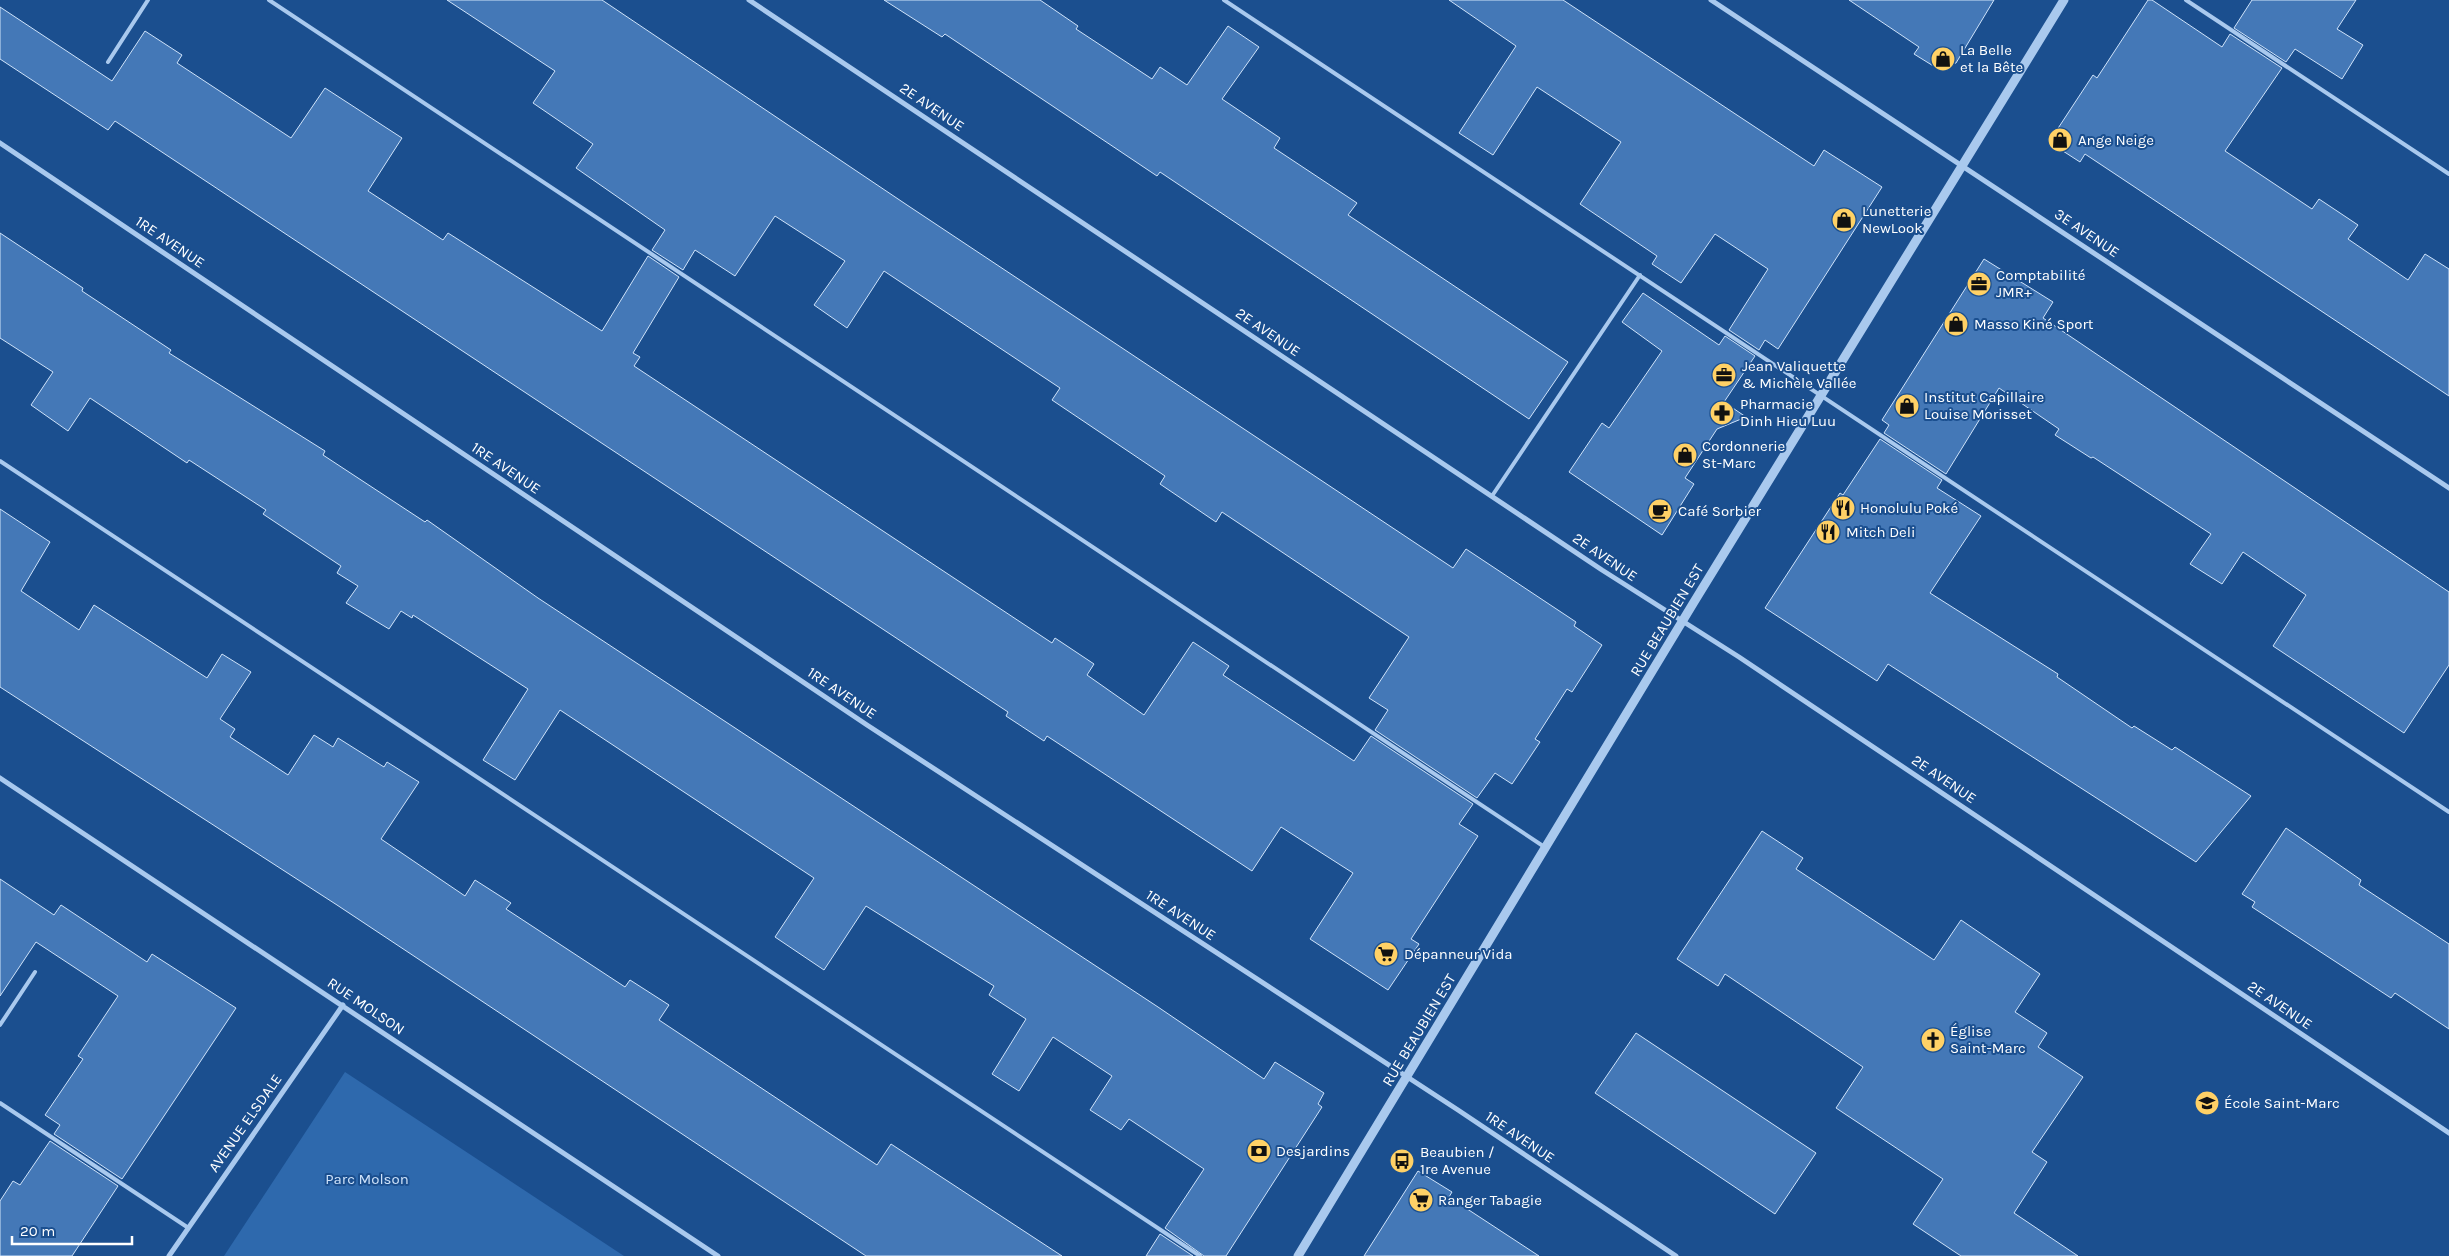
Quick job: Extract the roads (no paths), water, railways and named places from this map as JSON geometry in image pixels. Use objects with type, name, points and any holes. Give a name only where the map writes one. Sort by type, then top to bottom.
[{"type":"street","name":"2E AVENUE","points":[[749,0],[1637,593],[1683,620],[2449,1133]]},
{"type":"street","name":"3E AVENUE","points":[[1711,0],[2449,488]]},
{"type":"street","name":"RUE BEAUBIEN EST","points":[[1298,1256],[1683,620],[2064,0]]},
{"type":"street","name":"1RE AVENUE","points":[[0,143],[867,725],[1407,1076],[1676,1256]]},
{"type":"street","name":"RUE MOLSON","points":[[0,778],[718,1256]]},
{"type":"street","name":"AVENUE ELSDALE","points":[[168,1256],[343,1005]]},
{"type":"lane","points":[[108,62],[148,0]]},
{"type":"lane","points":[[269,0],[1546,848]]},
{"type":"lane","points":[[1224,0],[2449,812]]},
{"type":"lane","points":[[2186,0],[2449,174]]},
{"type":"lane","points":[[1492,496],[1640,275]]},
{"type":"lane","points":[[0,461],[1200,1256]]},
{"type":"lane","points":[[0,1025],[35,972]]},
{"type":"lane","points":[[0,1103],[187,1227]]},
{"type":"place","name":"La Belle et la Bête","points":[[1943,59]]},
{"type":"place","name":"Ange Neige","points":[[2060,140]]},
{"type":"place","name":"Lunetterie NewLook","points":[[1844,220]]},
{"type":"place","name":"Comptabilité JMR+","points":[[1979,284]]},
{"type":"place","name":"Masso Kiné Sport","points":[[1956,324]]},
{"type":"place","name":"Jean Valiquette & Michèle Vallée","points":[[1724,375]]},
{"type":"place","name":"Institut Capillaire Louise Morisset","points":[[1907,406]]},
{"type":"place","name":"Pharmacie Dinh Hieu Luu","points":[[1722,413]]},
{"type":"place","name":"Cordonnerie St-Marc","points":[[1685,455]]},
{"type":"place","name":"Honolulu Poké","points":[[1843,508]]},
{"type":"place","name":"Café Sorbier","points":[[1660,511]]},
{"type":"place","name":"Mitch Deli","points":[[1828,532]]},
{"type":"place","name":"Dépanneur Vida","points":[[1386,954]]},
{"type":"place","name":"Église Saint-Marc","points":[[1933,1040]]},
{"type":"place","name":"École Saint-Marc","points":[[2207,1103]]},
{"type":"place","name":"Desjardins","points":[[1259,1151]]},
{"type":"place","name":"Beaubien / 1re Avenue","points":[[1402,1161]]},
{"type":"place","name":"Ranger Tabagie","points":[[1421,1200]]},
{"type":"park label","name":"Parc Molson","points":[[367,1179]]}]
